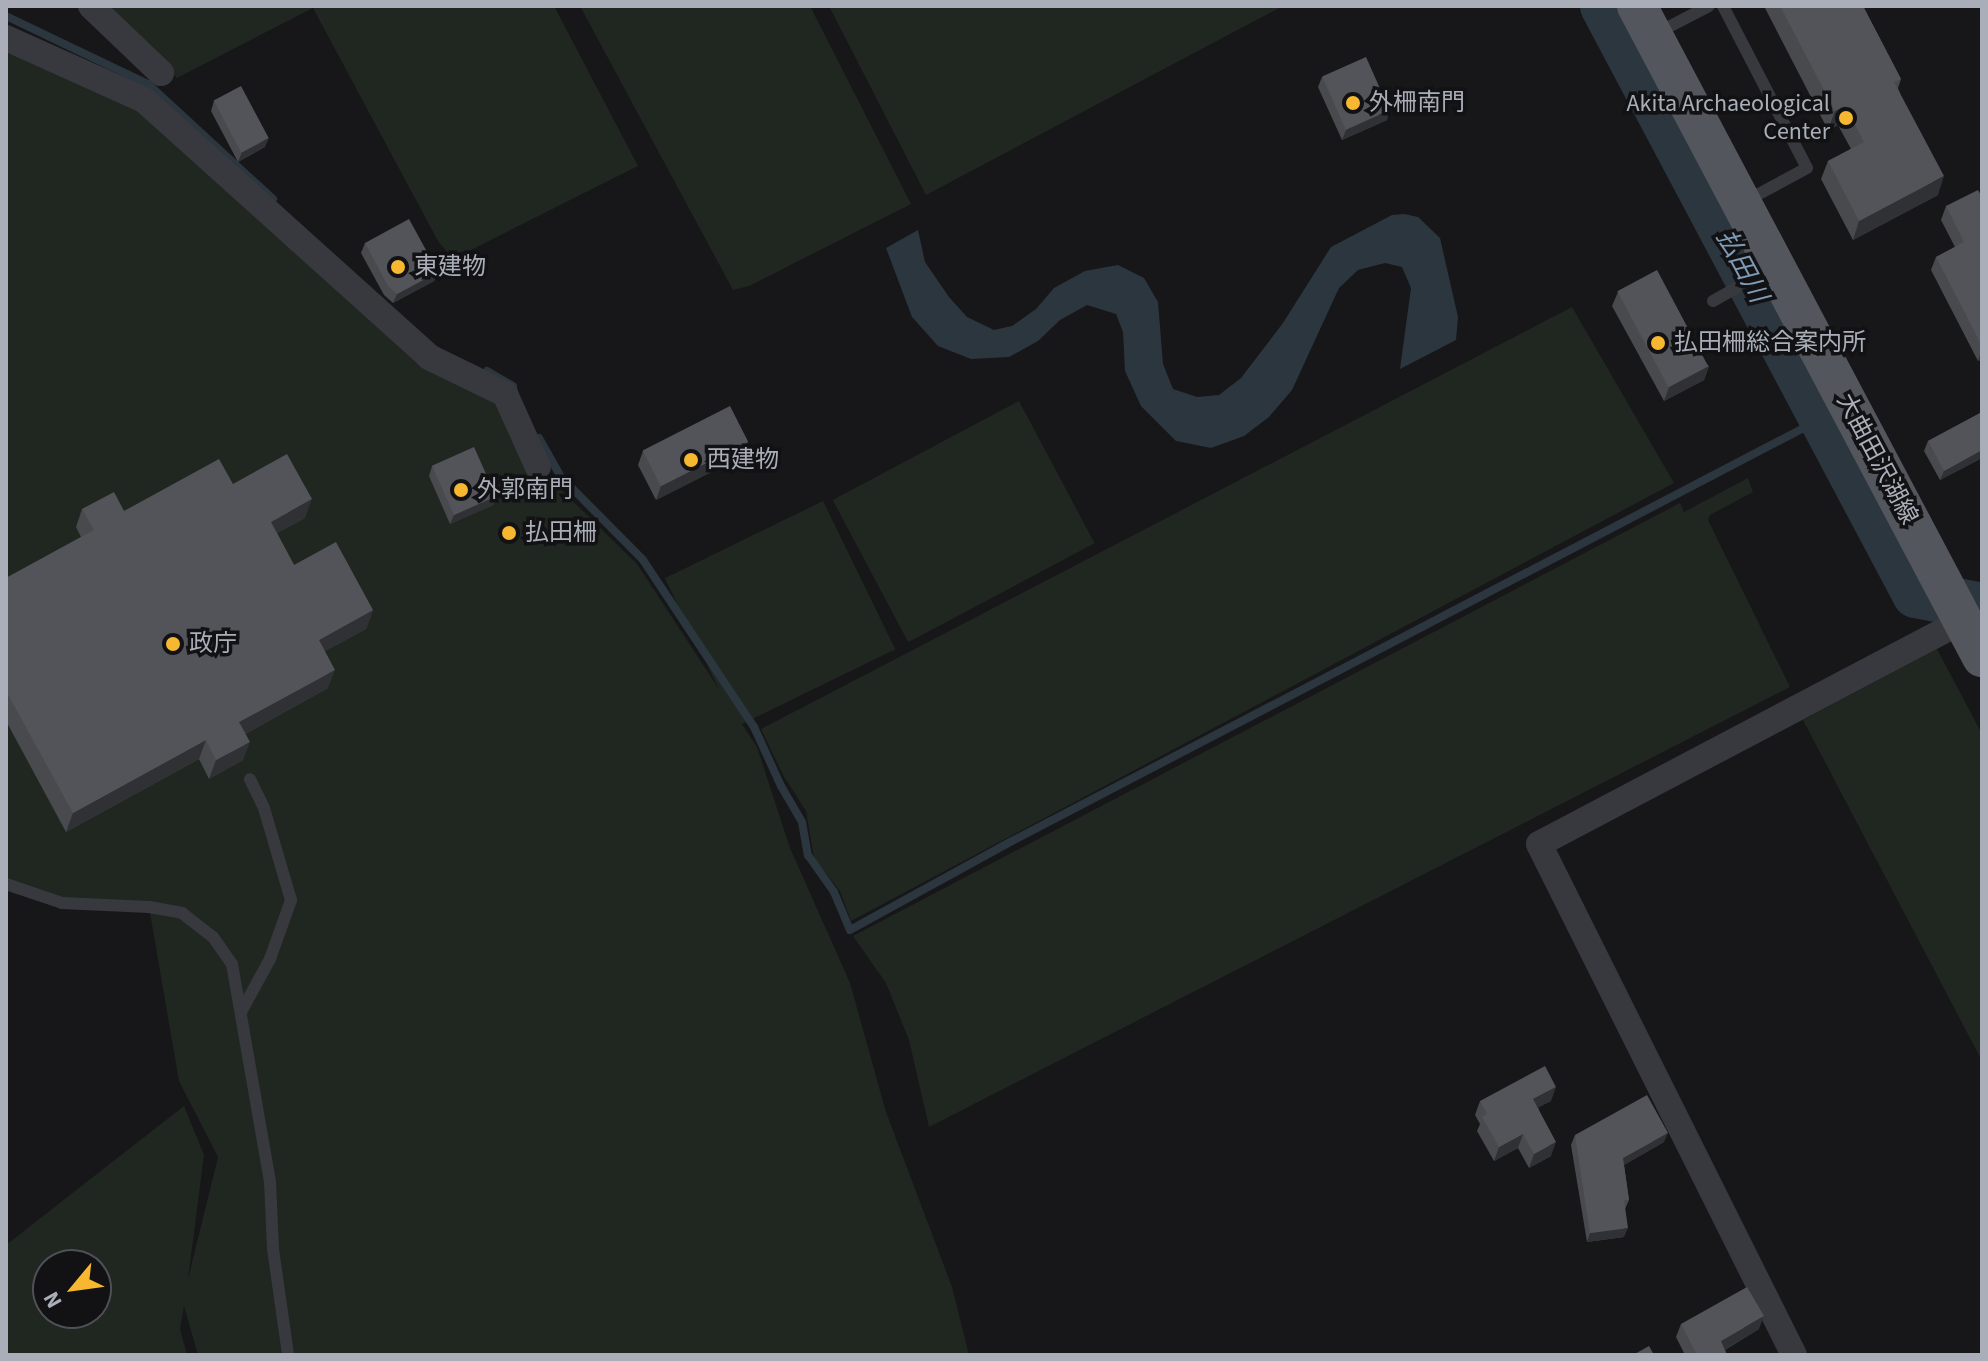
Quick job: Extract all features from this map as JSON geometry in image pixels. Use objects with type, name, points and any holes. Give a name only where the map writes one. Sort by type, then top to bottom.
[{"type":"main road","name":"大曲田沢湖線","points":[[1645,21],[1982,657]]},
{"type":"street","points":[[91,6],[161,73]]},
{"type":"street","points":[[6,38],[144,100],[429,357],[505,394],[538,467]]},
{"type":"street","points":[[1794,1355],[1539,844],[1957,610]]},
{"type":"lane","points":[[1645,21],[1709,6]]},
{"type":"lane","points":[[1723,6],[1807,168],[1742,203]]},
{"type":"lane","points":[[1713,301],[1775,267]]},
{"type":"lane","points":[[241,1012],[270,959],[291,900],[264,808],[250,779]]},
{"type":"lane","points":[[6,884],[62,903],[149,907],[182,913],[213,937],[232,964],[270,1182],[273,1249],[288,1355]]},
{"type":"shaded area","points":[[108,6],[554,6],[638,166],[453,259],[438,241],[313,8],[177,78]]},
{"type":"shaded area","points":[[580,6],[810,6],[911,204],[749,286],[733,290]]},
{"type":"shaded area","points":[[829,6],[1283,6],[926,195]]},
{"type":"shaded area","points":[[6,38],[144,100],[429,357],[505,394],[538,467],[637,564],[757,747],[790,848],[850,983],[886,1112],[952,1287],[969,1355],[198,1355],[184,1306],[180,1329],[187,1355],[6,1355],[6,1245],[184,1106],[204,1155],[188,1279],[218,1157],[179,1081],[149,907],[62,903],[6,884]]},
{"type":"shaded area","points":[[1392,215],[1418,217],[1440,238],[1458,317],[1456,340],[1400,369],[1411,288],[1402,267],[1385,263],[1358,270],[1339,288],[1292,390],[1269,417],[1244,436],[1211,448],[1176,441],[1141,406],[1125,371],[1123,332],[1116,314],[1087,305],[1060,320],[1038,341],[1009,357],[971,359],[938,346],[912,317],[886,248],[918,230],[925,262],[949,297],[967,317],[994,330],[1012,326],[1036,309],[1054,288],[1085,271],[1118,265],[1144,278],[1158,302],[1163,364],[1173,389],[1197,397],[1219,395],[1241,378],[1283,323],[1331,247]]},
{"type":"shaded area","points":[[1572,307],[1674,483],[851,921],[840,891],[814,858],[806,811],[783,775],[761,729]]},
{"type":"shaded area","points":[[1019,401],[1095,543],[908,642],[833,500]]},
{"type":"shaded area","points":[[1748,478],[1753,492],[1710,515],[1708,520],[1790,687],[929,1127],[909,1040],[886,983],[853,936],[1680,503],[1684,512]]},
{"type":"shaded area","points":[[823,501],[895,649],[737,726],[665,578]]},
{"type":"shaded area","points":[[1937,649],[1982,734],[1982,1061],[1803,720]]},
{"type":"building","name":"Akita Archaeological Center","points":[[1780,6],[1863,6],[1901,79],[1894,82],[1944,176],[1859,221],[1828,161],[1864,142],[1845,106],[1835,111]]},
{"type":"building","name":"外柵南門","points":[[1366,57],[1390,110],[1346,130],[1322,77]]},
{"type":"building","points":[[241,86],[269,138],[241,153],[214,101]]},
{"type":"building","points":[[1978,190],[1982,197],[1982,346],[1936,257],[1964,242],[1946,206]]},
{"type":"building","name":"東建物","points":[[409,219],[438,272],[397,294],[388,286],[365,243]]},
{"type":"building","name":"払田柵総合案内所","points":[[1657,270],[1708,366],[1668,387],[1617,291]]},
{"type":"building","name":"西建物","points":[[730,406],[748,442],[661,486],[643,450]]},
{"type":"building","points":[[1982,412],[1982,450],[1944,471],[1928,441]]},
{"type":"building","name":"外郭南門","points":[[474,447],[496,496],[454,515],[432,466]]},
{"type":"building","name":"政庁","points":[[287,454],[312,499],[271,522],[294,565],[336,542],[373,610],[319,640],[335,670],[239,722],[250,742],[216,760],[206,740],[73,813],[6,691],[6,578],[94,530],[82,509],[114,492],[124,511],[219,459],[233,484]]},
{"type":"building","points":[[1545,1066],[1556,1087],[1533,1099],[1556,1142],[1534,1154],[1523,1134],[1499,1147],[1482,1117],[1487,1114],[1480,1101]]},
{"type":"building","points":[[1647,1095],[1668,1133],[1623,1158],[1629,1200],[1624,1200],[1628,1228],[1590,1233],[1575,1135]]},
{"type":"building","points":[[1747,1287],[1764,1316],[1721,1341],[1727,1355],[1697,1355],[1681,1324]]},
{"type":"building","points":[[1649,1346],[1654,1355],[1633,1355]]},
{"type":"waterway","name":"払田川","points":[[1604,6],[1916,594],[1982,607]]},
{"type":"waterway","points":[[6,16],[148,84],[273,199]]},
{"type":"waterway","points":[[487,371],[513,386]]},
{"type":"waterway","points":[[539,438],[561,477],[643,560],[754,727],[781,786],[802,822],[808,855],[834,892],[850,930],[1012,841],[1823,418]]},
{"type":"place","name":"外柵南門","points":[[1353,103]]},
{"type":"place","name":"Akita Archaeological Center","points":[[1846,118]]},
{"type":"place","name":"東建物","points":[[398,267]]},
{"type":"place","name":"払田柵総合案内所","points":[[1658,343]]},
{"type":"place","name":"西建物","points":[[691,460]]},
{"type":"place","name":"外郭南門","points":[[461,490]]},
{"type":"place","name":"払田柵","points":[[509,533]]},
{"type":"place","name":"政庁","points":[[173,644]]}]
